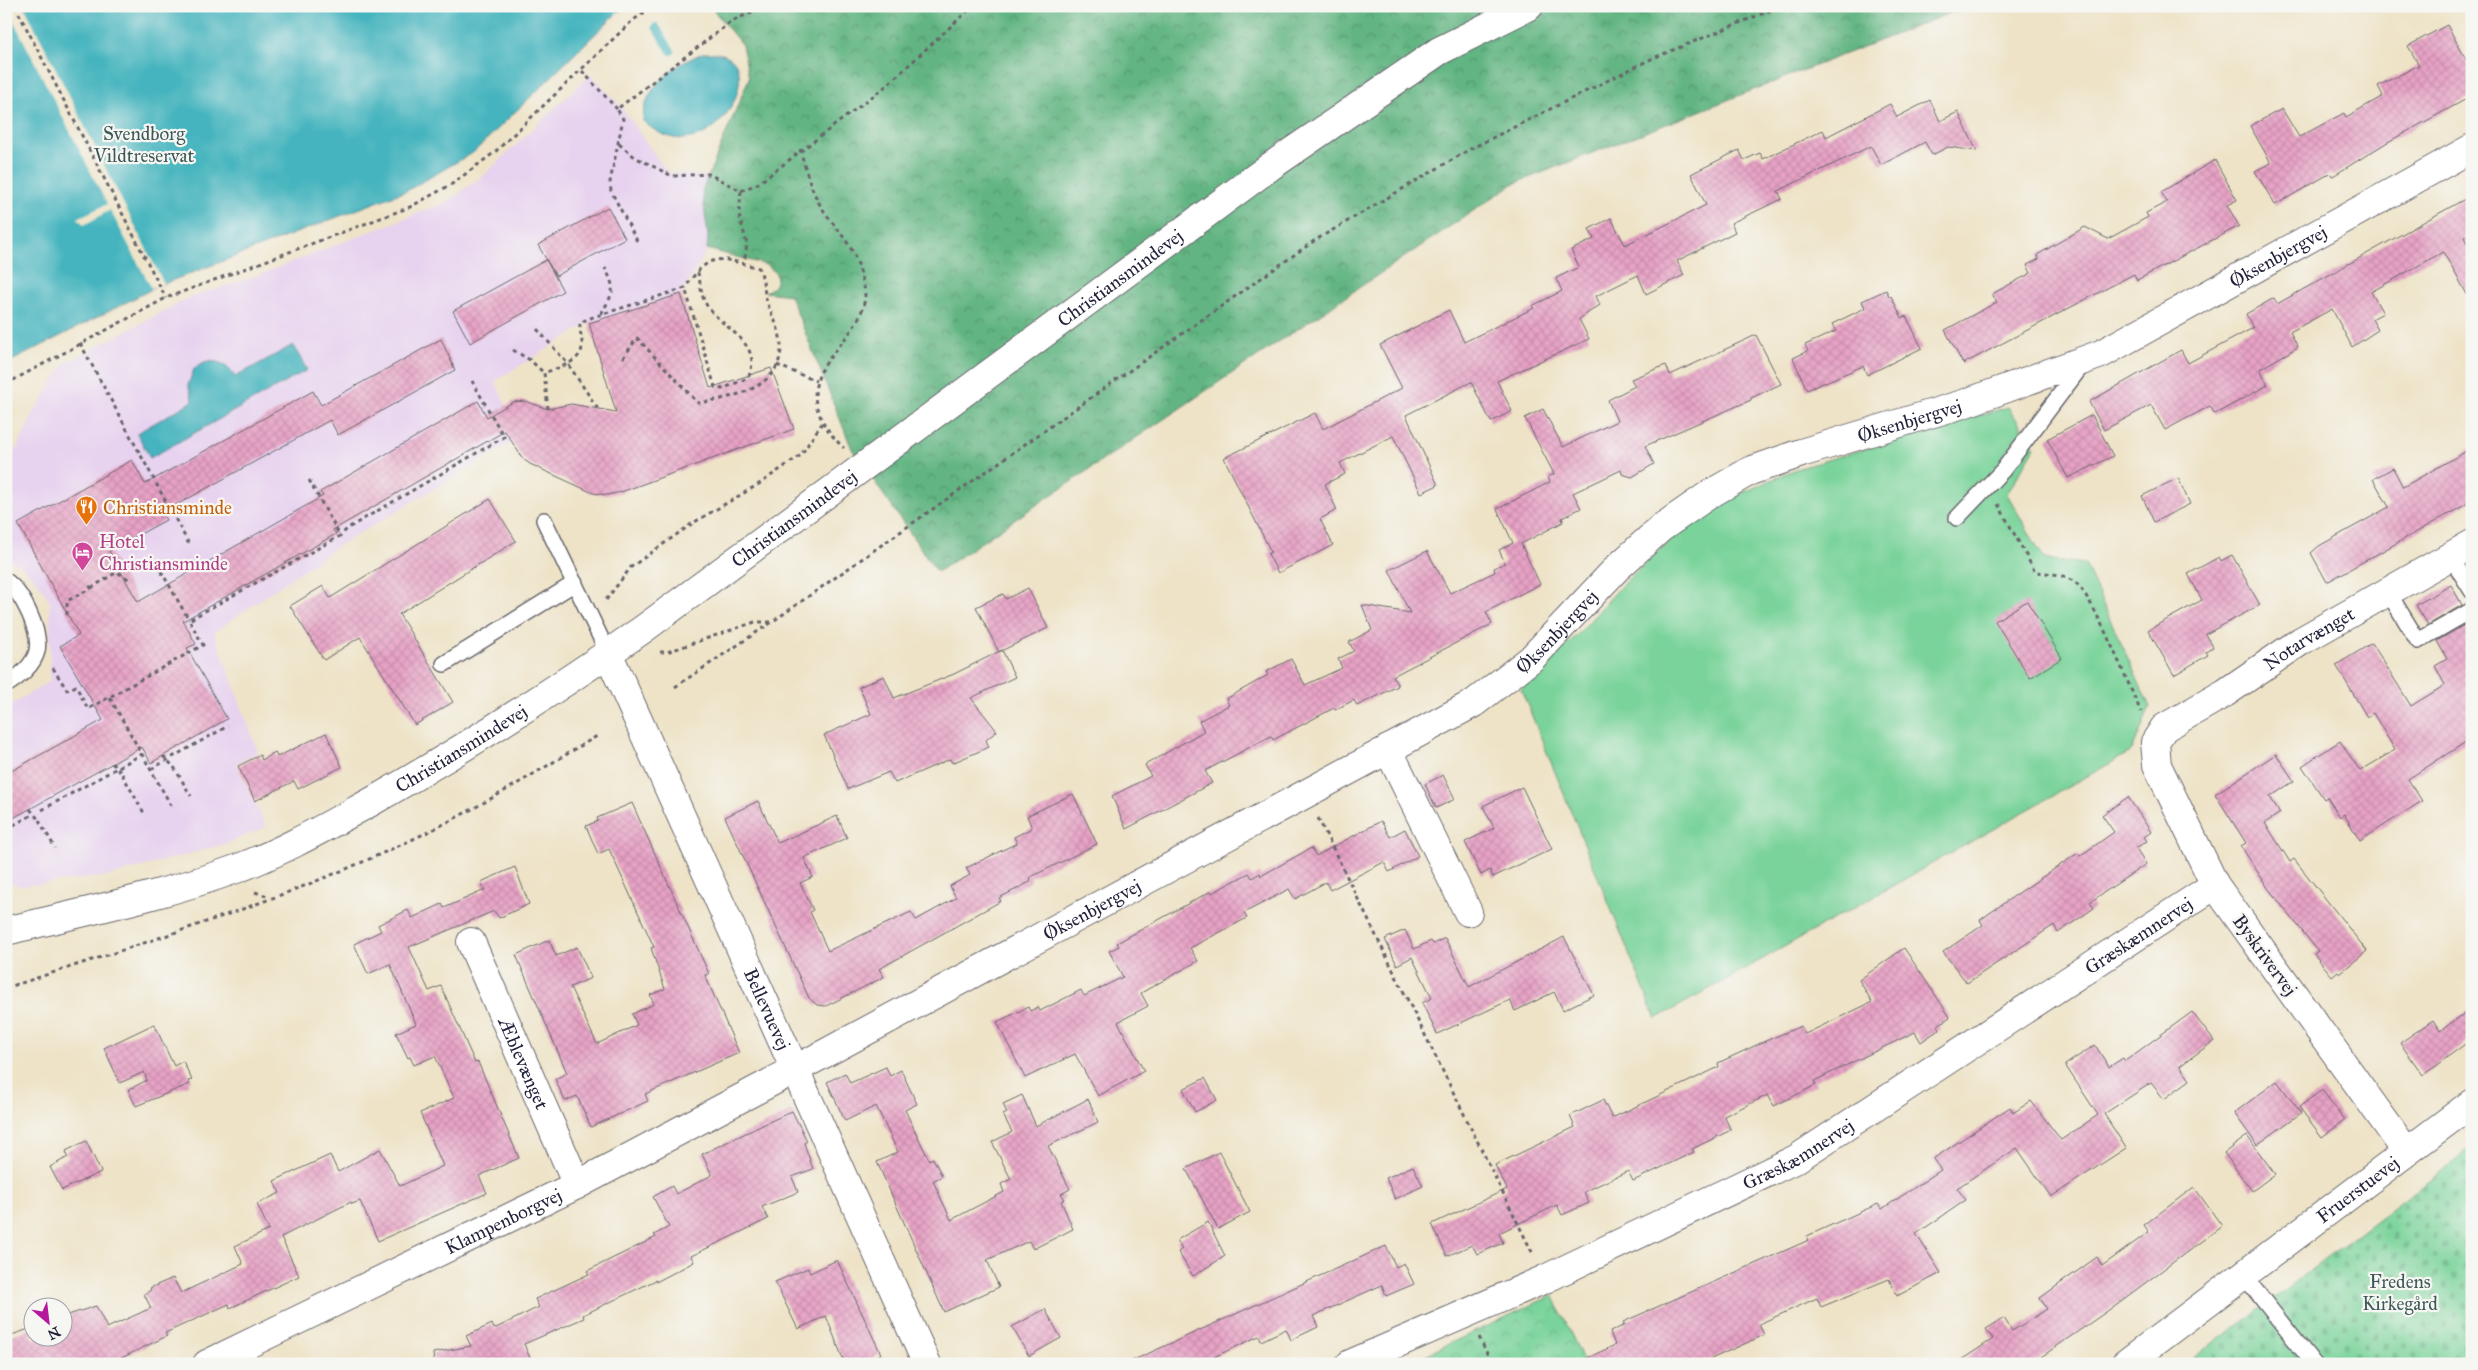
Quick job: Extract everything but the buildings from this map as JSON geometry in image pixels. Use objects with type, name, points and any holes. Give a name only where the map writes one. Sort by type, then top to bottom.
[{"type":"street","name":"Christiansmindevej","points":[[6,931],[191,884],[237,868],[342,818],[473,742],[608,653],[1271,166],[1439,51],[1529,6]]},
{"type":"street","name":"Øksenbjergvej","points":[[796,1069],[1474,703],[1531,659],[1617,568],[1646,541],[1688,508],[1743,475],[1801,453],[1962,404],[2101,354],[2472,148]]},
{"type":"street","name":"Notarvænget","points":[[2155,742],[2164,728],[2225,693],[2301,641],[2461,550]]},
{"type":"street","name":"Bellevuevej","points":[[608,653],[928,1364]]},
{"type":"street","name":"Byskrivervej","points":[[2155,742],[2157,765],[2215,884],[2406,1151]]},
{"type":"street","points":[[1388,749],[1468,912]]},
{"type":"street","name":"Græskæmnervej","points":[[1350,1364],[1545,1278],[1796,1159],[2215,884]]},
{"type":"street","name":"Æblevænget","points":[[471,942],[577,1185]]},
{"type":"street","name":"Klampenborgvej","points":[[207,1364],[577,1185],[796,1069]]},
{"type":"street","name":"Fruerstuevej","points":[[2125,1364],[2472,1103]]},
{"type":"lane","points":[[1957,518],[1988,487],[2087,358]]},
{"type":"lane","points":[[544,520],[608,653]]},
{"type":"lane","points":[[2461,550],[2472,591]]},
{"type":"lane","points":[[6,581],[12,585],[30,614],[36,632],[37,651],[29,666],[6,685]]},
{"type":"lane","points":[[444,664],[575,583]]},
{"type":"lane","points":[[2388,592],[2418,641],[2472,610]]},
{"type":"lane","points":[[2244,1276],[2314,1364]]},
{"type":"path","points":[[15,6],[166,298]]},
{"type":"path","points":[[6,384],[166,298],[410,207],[452,184],[495,152],[582,71],[632,20],[654,6]]},
{"type":"path","points":[[617,108],[732,20],[766,6]]},
{"type":"path","points":[[741,191],[758,183],[800,149],[886,86],[973,6]]},
{"type":"path","points":[[674,687],[772,622],[1314,242],[1472,148],[1651,59],[1781,6]]},
{"type":"path","points":[[582,71],[617,108],[623,119],[610,182],[611,191],[636,240]]},
{"type":"path","points":[[619,144],[634,157],[672,176],[709,174],[741,191]]},
{"type":"path","points":[[800,149],[819,203],[849,242],[858,264],[865,293],[859,322],[829,357],[816,381],[815,401],[822,422],[836,441],[866,464]]},
{"type":"path","points":[[741,191],[740,215],[747,244],[744,264]]},
{"type":"path","points":[[544,373],[568,364],[580,355],[582,347],[580,323],[601,314],[685,288],[697,270],[706,263],[722,258],[759,268],[761,271],[763,291],[780,337],[781,350],[777,365],[766,380],[749,392],[698,403],[637,338],[623,358]]},
{"type":"path","points":[[601,314],[612,295],[614,284],[605,268]]},
{"type":"path","points":[[685,288],[715,387],[722,389],[748,378],[752,361],[750,351],[745,342],[711,311],[705,302],[697,270]]},
{"type":"path","points":[[633,304],[635,309]]},
{"type":"path","points":[[537,329],[568,364],[598,409]]},
{"type":"path","points":[[80,343],[190,546]]},
{"type":"path","points":[[514,350],[530,360],[544,373],[548,409]]},
{"type":"path","points":[[777,365],[816,381]]},
{"type":"path","points":[[189,620],[340,536],[348,528],[504,437],[472,382]]},
{"type":"path","points":[[590,616],[632,567],[694,523],[759,484],[801,455],[822,422]]},
{"type":"path","points":[[309,480],[340,536]]},
{"type":"path","points":[[1988,487],[2034,572],[2057,574],[2076,583],[2092,607],[2155,742]]},
{"type":"path","points":[[57,672],[67,690],[76,686],[88,709],[203,645],[157,564]]},
{"type":"path","points":[[67,615],[67,601],[90,586],[117,572],[130,580]]},
{"type":"path","points":[[658,652],[667,652],[755,622],[772,622]]},
{"type":"path","points":[[110,698],[172,807]]},
{"type":"path","points":[[151,769],[228,726]]},
{"type":"path","points":[[6,988],[309,884],[408,842],[483,805],[597,736]]},
{"type":"path","points":[[42,810],[142,754]]},
{"type":"path","points":[[164,756],[174,766],[191,796]]},
{"type":"path","points":[[112,764],[122,774],[144,813]]},
{"type":"path","points":[[1306,793],[1545,1278]]},
{"type":"path","points":[[30,809],[39,820],[55,848]]},
{"type":"path","points":[[6,830],[32,815]]},
{"type":"shaded area","name":"Hotel Christiansminde","points":[[591,74],[622,108],[667,172],[706,176],[710,245],[681,294],[589,323],[495,381],[521,437],[333,549],[214,632],[258,752],[236,764],[266,827],[225,844],[109,876],[21,886],[6,882],[6,708],[50,681],[50,601],[39,584],[22,566],[6,559],[6,470],[35,411],[65,363],[191,297],[245,280],[445,203],[483,176]]},
{"type":"green space","points":[[710,6],[1968,6],[1513,184],[937,572],[852,449],[790,295],[765,292],[775,284],[777,279],[776,273],[767,265],[707,249],[708,236],[702,191],[749,78],[742,45]]},
{"type":"green space","points":[[2008,407],[2035,447],[2007,494],[2044,559],[2085,564],[2150,707],[2132,751],[1656,1019],[1521,689],[1579,633],[1624,583],[1679,532],[1731,498],[1796,469]]},
{"type":"green space","name":"Fredens Kirkegård","points":[[2472,1148],[2472,1364],[2186,1364]]},
{"type":"green space","points":[[1553,1295],[1585,1364],[1406,1364]]},
{"type":"water","name":"Svendborg Vildtreservat","points":[[6,6],[624,6],[474,152],[408,190],[158,286],[6,364]]},
{"type":"water","points":[[703,53],[726,55],[738,68],[739,84],[734,102],[722,119],[707,132],[688,139],[666,136],[643,121],[644,109],[648,98],[654,88],[671,71]]},
{"type":"water","points":[[293,345],[307,370],[150,458],[137,433],[193,401],[188,385],[194,369],[206,363],[217,362],[227,367],[235,377]]},
{"type":"pier","points":[[6,6],[24,6],[164,284],[152,289],[110,210],[84,225],[78,218],[107,204]]},
{"type":"waterway","points":[[656,27],[671,51]]},
{"type":"place","name":"Christiansminde","points":[[87,526]]},
{"type":"place","name":"Hotel Christiansminde","points":[[83,571]]}]
